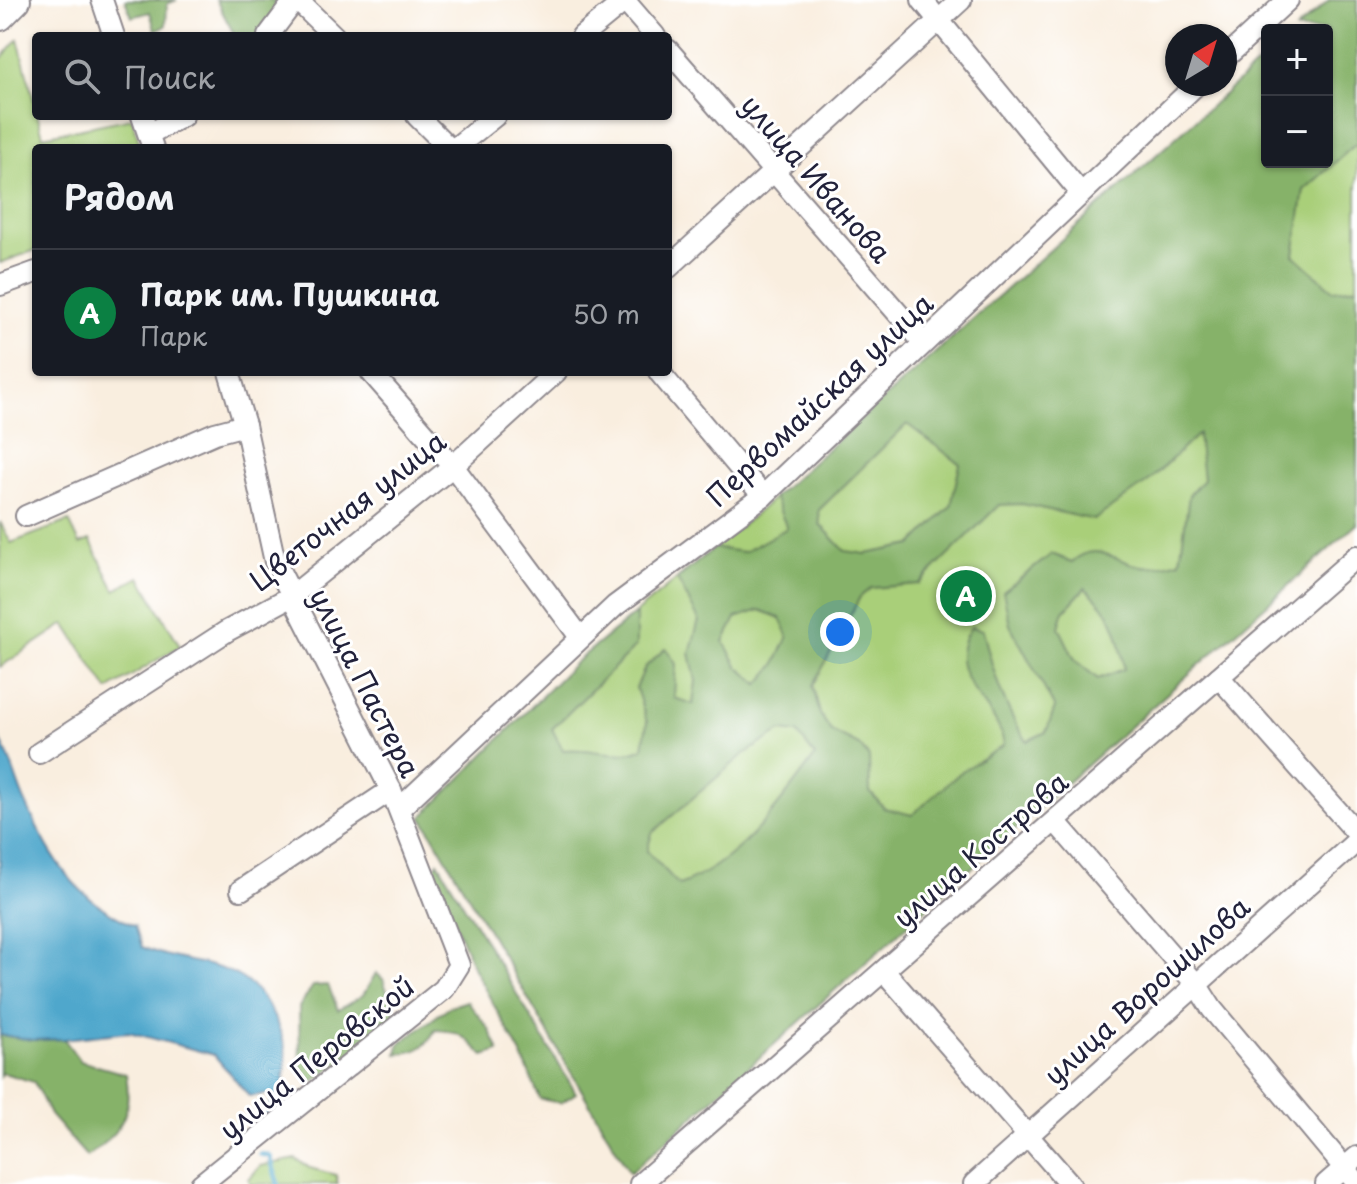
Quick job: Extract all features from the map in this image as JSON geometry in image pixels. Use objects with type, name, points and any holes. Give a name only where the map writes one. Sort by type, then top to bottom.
[{"type":"street","points":[[0,16],[16,0]]},
{"type":"street","points":[[102,0],[113,32]]},
{"type":"street","points":[[271,32],[296,0],[330,32]]},
{"type":"street","points":[[587,32],[625,0],[652,32]]},
{"type":"street","points":[[922,0],[1080,192]]},
{"type":"street","points":[[672,264],[961,0]]},
{"type":"street","points":[[1237,47],[1288,0]]},
{"type":"street","name":"улица Иванова","points":[[672,55],[923,342]]},
{"type":"street","name":"Первомайская улица","points":[[241,890],[395,800],[615,606],[763,496],[1184,96]]},
{"type":"street","points":[[148,133],[175,120]]},
{"type":"street","points":[[421,120],[448,144]]},
{"type":"street","points":[[457,144],[490,120]]},
{"type":"street","points":[[0,285],[32,273]]},
{"type":"street","name":"улица Пастера","points":[[230,376],[245,425],[275,562],[395,800],[459,965]]},
{"type":"street","points":[[374,376],[453,466],[580,637]]},
{"type":"street","name":"Цветочная улица","points":[[39,753],[227,631],[292,596],[453,466],[552,376]]},
{"type":"street","points":[[662,376],[763,496]]},
{"type":"street","points":[[26,516],[215,433],[245,425]]},
{"type":"street","name":"улица Кострова","points":[[640,1184],[1357,556]]},
{"type":"street","points":[[1219,677],[1357,833]]},
{"type":"street","points":[[1055,821],[1196,984],[1212,1009],[1353,1170],[1326,1184]]},
{"type":"street","name":"улица Ворошилова","points":[[974,1184],[1025,1135],[1357,841]]},
{"type":"street","name":"улица Перовской","points":[[201,1184],[444,989],[459,965]]},
{"type":"street","points":[[884,971],[1070,1184]]},
{"type":"green space","points":[[125,0],[177,0],[167,4],[166,26],[155,30],[150,12],[132,17]]},
{"type":"green space","points":[[216,0],[275,0],[284,9],[265,32],[233,32]]},
{"type":"green space","points":[[1329,0],[1357,0],[1357,524],[630,1173],[422,817],[576,662],[753,516],[1222,96],[1237,96],[1237,83],[1261,61],[1261,168],[1333,168],[1333,24],[1303,24]]},
{"type":"green space","points":[[1329,0],[1357,0],[1357,143],[1333,164],[1333,24],[1303,24]]},
{"type":"green space","points":[[18,39],[32,93],[32,120],[39,120],[43,136],[133,120],[140,144],[32,144],[32,251],[0,263],[0,60]]},
{"type":"green space","points":[[1261,61],[1261,168],[1329,168],[1304,190],[1294,255],[1333,290],[1357,287],[1357,524],[630,1173],[422,817],[576,662],[636,613],[636,646],[552,729],[563,750],[624,753],[643,748],[647,722],[636,688],[645,667],[666,648],[676,664],[674,698],[693,704],[696,681],[690,653],[699,620],[677,579],[714,548],[744,552],[787,528],[774,497],[1222,96],[1237,96],[1237,83]],"holes":[[[907,424],[960,464],[951,506],[912,545],[866,554],[845,551],[820,524],[819,510]],[[1198,434],[1203,480],[1189,495],[1180,561],[1146,566],[1090,552],[1072,562],[1052,554],[1003,592],[1010,625],[1055,708],[1046,732],[1027,741],[1011,715],[1000,688],[983,630],[971,627],[962,645],[961,661],[965,675],[1000,730],[1004,745],[962,771],[912,815],[884,808],[870,792],[869,757],[859,745],[831,731],[820,714],[813,686],[860,597],[871,588],[919,584],[999,505],[1022,504],[1094,520],[1150,480]],[[1085,588],[1102,605],[1114,624],[1124,669],[1098,679],[1075,660],[1059,627],[1064,611]],[[760,610],[780,618],[788,636],[775,665],[759,684],[738,667],[724,642],[736,618]],[[781,731],[797,733],[815,756],[787,794],[739,848],[701,875],[679,885],[647,851],[652,833],[743,755]]]},
{"type":"green space","points":[[69,521],[80,544],[90,540],[115,590],[140,577],[180,646],[108,690],[65,624],[0,667],[0,522],[11,543]]},
{"type":"green space","points":[[438,862],[576,1093],[561,1103],[540,1099],[522,1056],[474,969],[433,871]]},
{"type":"green space","points":[[376,973],[383,979],[397,1020],[310,1084],[300,1065],[299,1007],[313,986],[328,985],[338,1010],[363,995]]},
{"type":"green space","points":[[467,1001],[489,1029],[499,1051],[484,1056],[462,1037],[435,1030],[420,1048],[397,1054],[399,1044],[449,1007]]},
{"type":"green space","points":[[0,1035],[33,1040],[64,1039],[80,1061],[126,1074],[128,1101],[116,1131],[87,1157],[50,1115],[34,1082],[3,1073],[0,1077]]},
{"type":"green space","points":[[296,1159],[310,1168],[336,1175],[338,1184],[250,1184],[249,1179],[260,1166]]},
{"type":"water","points":[[0,739],[46,843],[56,861],[81,891],[135,926],[142,947],[232,973],[261,996],[273,1015],[284,1045],[286,1062],[282,1093],[249,1096],[214,1055],[129,1032],[33,1040],[0,1035]]},
{"type":"waterway","points":[[261,1125],[274,1099],[270,1090]]},
{"type":"waterway","points":[[260,1154],[270,1156],[278,1184]]},
{"type":"place","name":"Парк им. Пушкина","points":[[966,596]]}]
